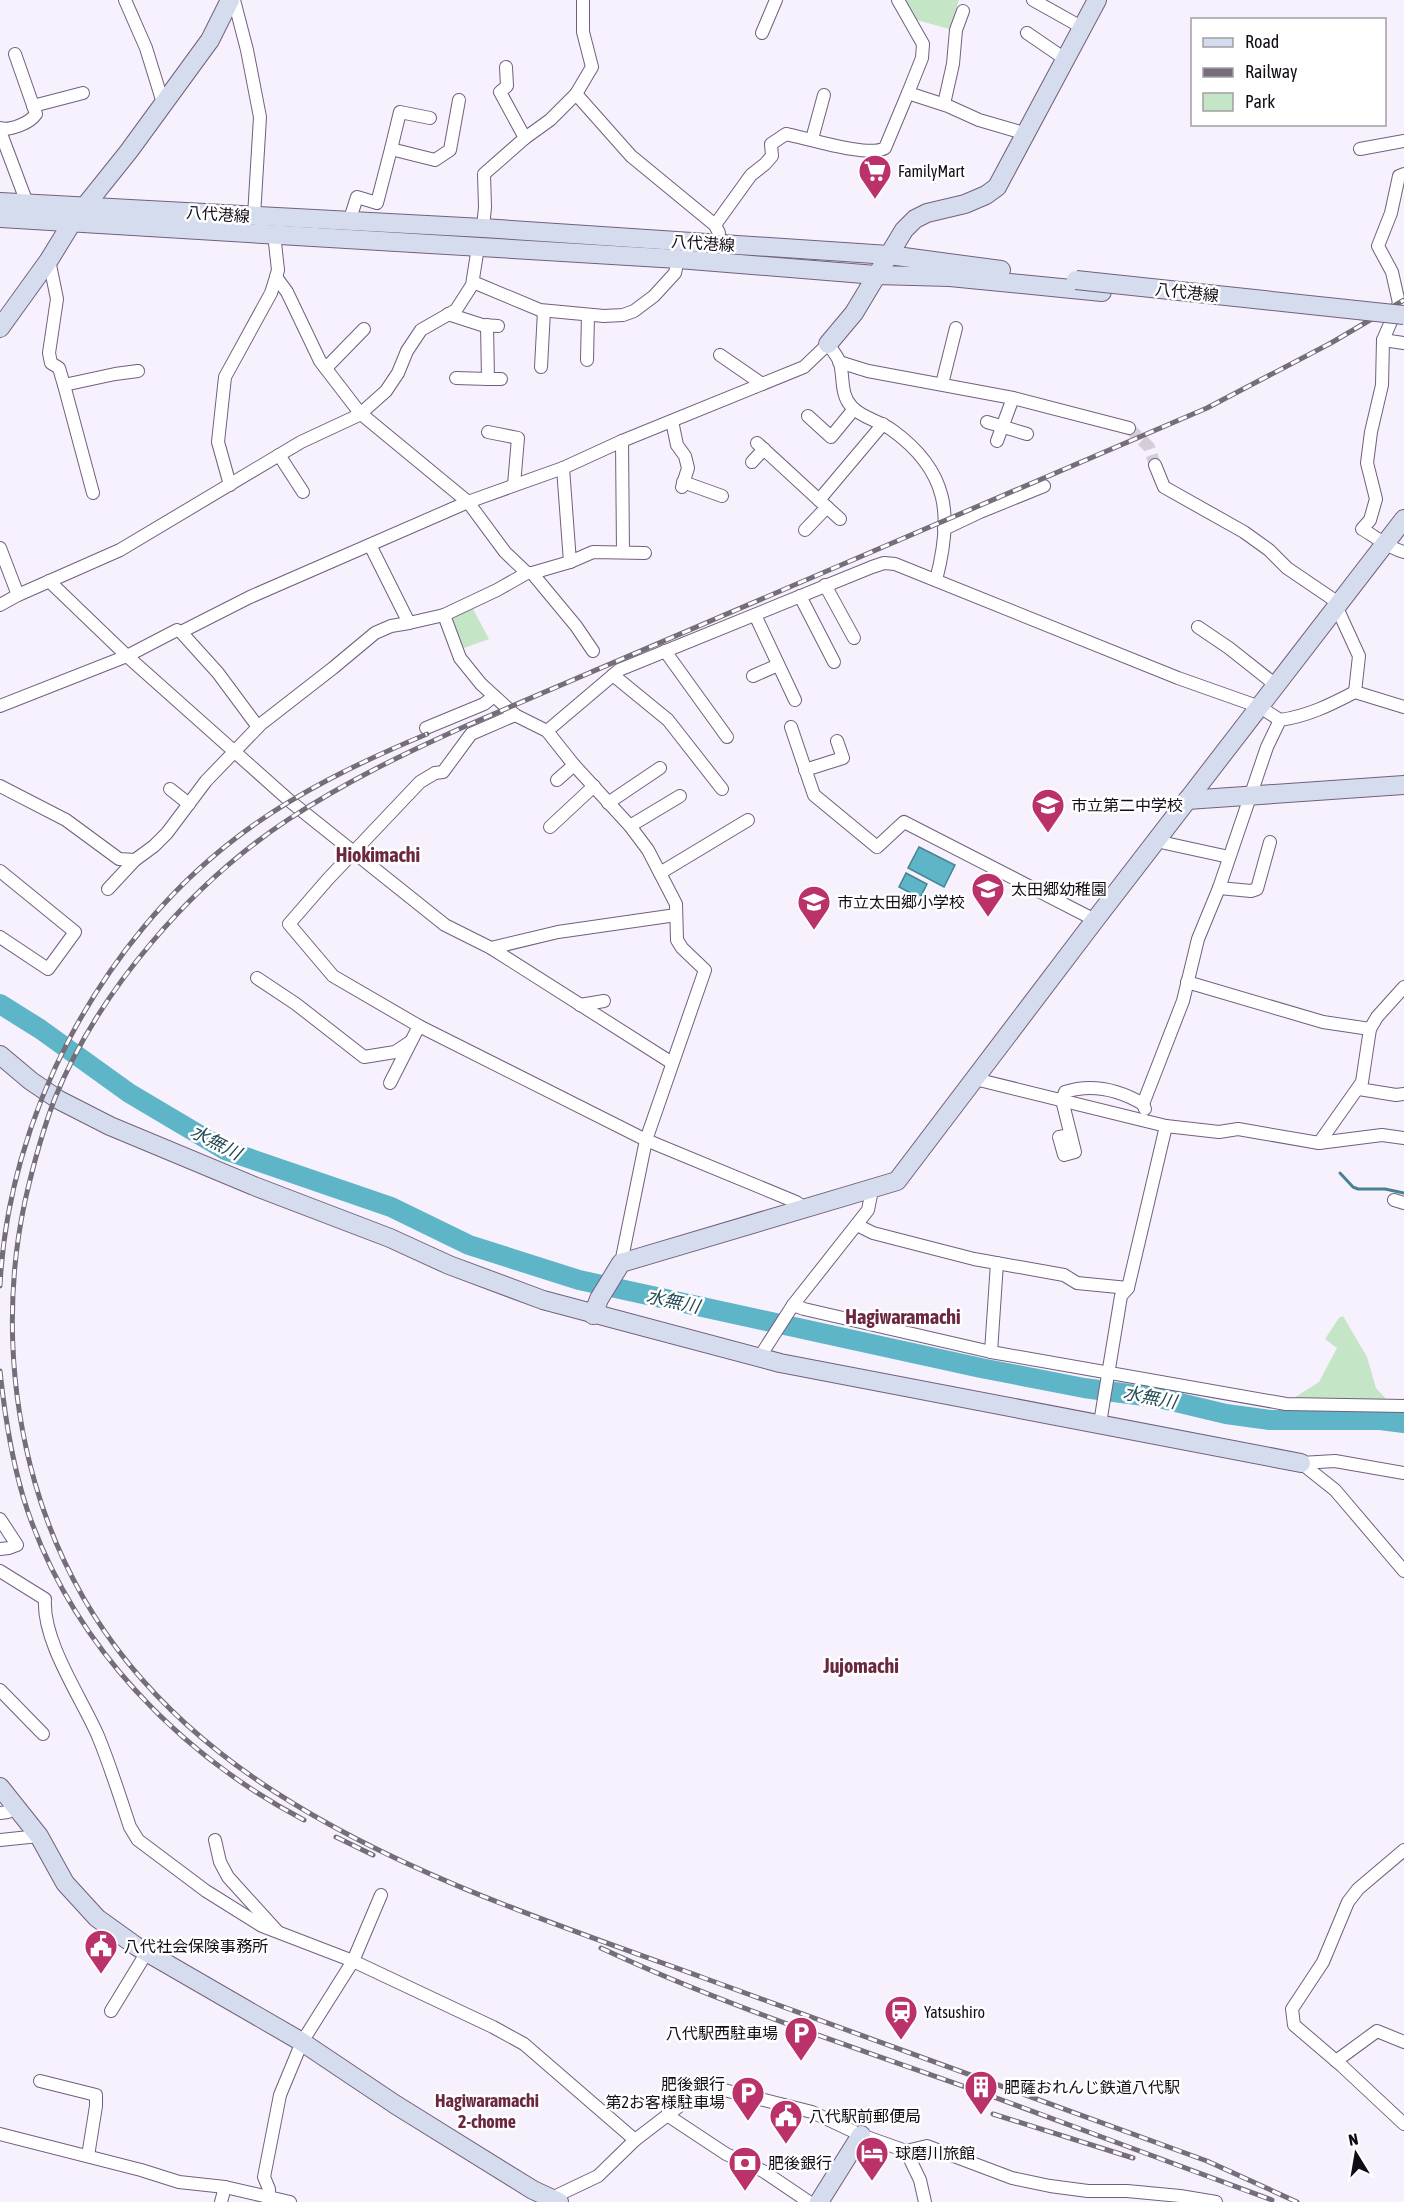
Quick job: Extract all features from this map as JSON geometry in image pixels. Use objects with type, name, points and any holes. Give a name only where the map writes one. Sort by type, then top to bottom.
[{"type":"street","points":[[125,0],[146,48],[163,103]]},
{"type":"street","points":[[0,328],[50,260],[73,221],[87,206],[210,40],[232,0]]},
{"type":"street","points":[[232,0],[247,50],[260,117],[254,216]]},
{"type":"street","points":[[483,228],[484,174],[525,138],[550,120],[576,94],[592,67],[582,32],[584,0]]},
{"type":"street","points":[[762,33],[776,0]]},
{"type":"street","points":[[716,225],[751,175],[772,156],[771,144],[786,134],[876,152],[885,148],[922,58],[923,44],[898,0]]},
{"type":"street","points":[[1033,0],[1083,28]]},
{"type":"street","points":[[181,632],[250,597],[468,502],[563,468],[622,441],[804,367],[828,344],[854,313],[904,230],[915,219],[927,213],[966,204],[997,187],[1097,0]]},
{"type":"street","points":[[944,105],[956,30],[963,11]]},
{"type":"street","points":[[1027,33],[1065,59]]},
{"type":"street","points":[[15,54],[36,114],[32,121],[0,130],[27,203]]},
{"type":"street","points":[[506,67],[507,86],[500,92],[525,138]]},
{"type":"street","points":[[33,106],[83,93]]},
{"type":"street","points":[[908,93],[979,120],[1027,134]]},
{"type":"street","points":[[576,94],[631,156],[716,225],[719,233],[717,244]]},
{"type":"street","points":[[812,139],[824,95]]},
{"type":"street","points":[[391,148],[435,160],[450,150],[461,107]]},
{"type":"street","points":[[349,222],[357,197],[377,203],[400,112],[430,118]]},
{"type":"street","points":[[1360,149],[1404,141]]},
{"type":"street","points":[[1404,174],[1399,176],[1392,213],[1378,246],[1392,272],[1399,303],[1383,340],[1382,385],[1371,432],[1367,463],[1376,500],[1370,520],[1362,529],[1386,543],[1390,549],[1404,552]]},
{"type":"street","name":"八代港線","points":[[0,201],[483,228],[889,255],[1076,280],[1404,315]]},
{"type":"street","name":"八代港線","points":[[0,218],[678,259],[876,275],[951,277],[1161,297],[1404,326]]},
{"type":"street","points":[[230,485],[218,442],[225,377],[271,293],[278,270],[274,234]]},
{"type":"street","points":[[0,605],[120,550],[279,455],[360,413],[386,391],[421,330],[456,310],[473,282],[478,247]]},
{"type":"street","points":[[473,282],[509,299],[544,311],[623,315],[634,311],[654,296],[675,273],[678,259]]},
{"type":"street","points":[[50,260],[57,299],[49,353],[51,363],[59,368],[93,494]]},
{"type":"street","points":[[276,277],[287,292],[320,361],[360,413],[468,502],[505,552],[530,573],[576,626],[593,651]]},
{"type":"street","points":[[541,367],[544,311]]},
{"type":"street","points":[[448,314],[493,325],[494,379],[456,378]]},
{"type":"street","points":[[587,360],[588,315]]},
{"type":"street","points":[[942,384],[956,328]]},
{"type":"street","points":[[326,368],[364,329]]},
{"type":"street","points":[[1383,340],[1404,343]]},
{"type":"street","points":[[828,344],[839,362],[846,399],[854,409],[883,424],[920,454],[930,466],[940,486],[945,514],[942,558],[936,580]]},
{"type":"street","points":[[720,355],[762,384]]},
{"type":"street","points":[[839,362],[868,371],[1013,398],[1129,428]]},
{"type":"street","points":[[64,385],[138,371]]},
{"type":"street","points":[[997,441],[1013,398]]},
{"type":"street","points":[[808,416],[831,437],[854,409]]},
{"type":"street","points":[[672,421],[677,445],[685,456],[688,468],[682,485],[722,496]]},
{"type":"street","points":[[987,422],[1027,434]]},
{"type":"street","points":[[805,530],[883,424]]},
{"type":"street","points":[[488,432],[518,438],[514,484]]},
{"type":"street","points":[[622,441],[622,552]]},
{"type":"street","points":[[752,462],[760,446],[840,519]]},
{"type":"street","points":[[279,455],[303,492]]},
{"type":"street","points":[[1155,465],[1164,487],[1244,532],[1338,606],[1359,656],[1355,692]]},
{"type":"street","points":[[563,468],[570,562]]},
{"type":"street","points":[[944,529],[1044,486]]},
{"type":"street","points":[[617,1269],[897,1181],[1404,519]]},
{"type":"street","points":[[370,545],[409,623]]},
{"type":"street","points":[[0,548],[18,595]]},
{"type":"street","points":[[108,889],[135,860],[160,840],[206,781],[258,726],[375,633],[391,626],[444,615],[530,573],[570,562],[593,552],[645,553]]},
{"type":"street","points":[[547,731],[620,670],[825,585],[885,563],[895,564],[1178,678],[1260,707],[1280,720],[1302,717],[1355,692],[1404,707]]},
{"type":"street","points":[[49,581],[127,656],[234,752],[354,854],[445,925],[491,948],[672,1063]]},
{"type":"street","points":[[825,585],[854,638]]},
{"type":"street","points":[[800,596],[812,628],[834,662]]},
{"type":"street","points":[[444,615],[460,658],[494,696],[515,715],[547,731],[574,765],[630,826],[648,850],[676,904],[677,940],[682,948],[705,970],[646,1140],[617,1269],[596,1307]]},
{"type":"street","points":[[755,615],[778,665],[789,696]]},
{"type":"street","points":[[1198,627],[1229,648],[1276,686]]},
{"type":"street","points":[[0,706],[127,656],[177,630],[218,673],[258,726]]},
{"type":"street","points":[[665,651],[726,731]]},
{"type":"street","points":[[753,676],[778,665]]},
{"type":"street","points":[[613,675],[668,720],[722,789]]},
{"type":"street","points":[[426,728],[484,704],[494,696]]},
{"type":"street","points":[[515,715],[471,734],[444,772],[435,773],[420,782],[328,879],[289,924],[333,976],[419,1026],[646,1140],[796,1202],[806,1209]]},
{"type":"street","points":[[1149,1122],[1143,1104],[1175,1022],[1188,982],[1198,939],[1219,888],[1267,747],[1280,720]]},
{"type":"street","points":[[791,727],[814,795],[877,848],[904,822],[1095,920]]},
{"type":"street","points":[[805,770],[843,758],[837,741]]},
{"type":"street","points":[[557,780],[574,765]]},
{"type":"street","points":[[608,803],[660,768]]},
{"type":"street","points":[[1187,800],[1404,785]]},
{"type":"street","points":[[0,786],[66,820],[119,859],[135,860]]},
{"type":"street","points":[[550,827],[594,786]]},
{"type":"street","points":[[170,789],[189,804]]},
{"type":"street","points":[[630,826],[680,796]]},
{"type":"street","points":[[660,873],[748,820]]},
{"type":"street","points":[[1159,836],[1165,843],[1229,857]]},
{"type":"street","points":[[1219,888],[1251,891],[1257,889],[1270,842]]},
{"type":"street","points":[[0,871],[75,932],[48,969],[0,937]]},
{"type":"street","points":[[491,948],[558,932],[676,915]]},
{"type":"street","points":[[257,978],[296,1004],[364,1057],[395,1052],[410,1042]]},
{"type":"street","points":[[1188,982],[1323,1022],[1370,1029]]},
{"type":"street","points":[[1319,1143],[1359,1089],[1365,1075],[1370,1029],[1377,1017],[1404,987]]},
{"type":"street","points":[[580,1005],[604,1001]]},
{"type":"street","points":[[390,1083],[419,1026]]},
{"type":"street","points":[[0,1055],[31,1081],[59,1100],[110,1126],[223,1174],[390,1238],[449,1265],[543,1300],[596,1307],[759,1358],[853,1378],[1101,1415],[1301,1463],[1335,1461],[1404,1473]]},
{"type":"street","points":[[975,1079],[1166,1126],[1219,1132],[1238,1129],[1319,1143],[1382,1135],[1404,1138]]},
{"type":"street","points":[[1071,1135],[1062,1100],[1065,1092],[1092,1087],[1126,1094],[1143,1104]]},
{"type":"street","points":[[1359,1089],[1396,1095],[1404,1094]]},
{"type":"street","points":[[1101,1415],[1121,1296],[1128,1288],[1166,1126]]},
{"type":"street","points":[[759,1358],[791,1308],[868,1210],[872,1190]]},
{"type":"street","points":[[857,1225],[873,1233],[997,1263],[1064,1275],[1077,1283],[1128,1288]]},
{"type":"street","points":[[991,1352],[997,1263]]},
{"type":"street","points":[[791,1308],[991,1352],[1286,1404],[1404,1406]]},
{"type":"street","points":[[1301,1463],[1335,1490],[1404,1571]]},
{"type":"street","points":[[0,1519],[17,1545],[0,1549]]},
{"type":"street","points":[[0,1571],[45,1599],[44,1609],[50,1635],[98,1736],[130,1827],[138,1840],[206,1891],[262,1926],[353,1961],[524,2044],[635,2140]]},
{"type":"street","points":[[0,1690],[43,1734]]},
{"type":"street","points":[[3,1802],[39,1836],[65,1883],[97,1918],[147,1952],[302,2042],[396,2105],[532,2190],[556,2201],[558,2195],[598,2176],[635,2140],[699,2091],[716,2088],[812,2112],[861,2135],[906,2151],[927,2146],[1012,2178],[1088,2191],[1180,2196],[1216,2202]]},
{"type":"street","points":[[0,1840],[39,1836]]},
{"type":"street","points":[[215,1840],[220,1862],[228,1877],[277,1932]]},
{"type":"street","points":[[1404,1850],[1358,1889],[1348,1902],[1323,1962],[1292,2009],[1294,2025],[1404,2124]]},
{"type":"street","points":[[269,2197],[269,2189],[264,2177],[278,2105],[302,2042],[353,1961],[381,1895]]},
{"type":"street","points":[[111,2011],[147,1952]]},
{"type":"street","points":[[1336,2061],[1377,2031],[1404,2042]]},
{"type":"street","points":[[40,2081],[96,2095],[88,2156]]},
{"type":"street","points":[[666,2115],[726,2154],[763,2171],[809,2202]]},
{"type":"street","points":[[0,2134],[178,2182],[225,2187],[290,2202]]},
{"type":"street","points":[[819,2202],[861,2135]]},
{"type":"street","points":[[906,2151],[920,2180],[925,2202]]},
{"type":"street","points":[[221,2202],[225,2187]]},
{"type":"green space","points":[[905,0],[959,0],[949,29],[917,20]]},
{"type":"green space","points":[[472,607],[489,639],[464,648],[455,634],[451,616]]},
{"type":"green space","points":[[1343,1316],[1367,1357],[1376,1388],[1387,1400],[1289,1401],[1319,1382],[1337,1348],[1325,1339],[1339,1318]]},
{"type":"water","points":[[919,847],[955,865],[944,887],[908,868]]},
{"type":"water","points":[[906,873],[927,884],[920,898],[899,887]]},
{"type":"waterway","name":"水無川","points":[[0,1004],[40,1029],[129,1093],[225,1150],[391,1207],[469,1245],[579,1280],[981,1368],[1084,1388],[1159,1398],[1226,1414],[1270,1420],[1380,1420],[1404,1423]]},
{"type":"waterway","points":[[1340,1173],[1353,1187],[1358,1189],[1385,1189],[1404,1193]]},
{"type":"tunnel","points":[[1129,428],[1149,447],[1155,465]]},
{"type":"railway","points":[[1297,2202],[1207,2161],[500,1903],[399,1860],[303,1809],[215,1749],[139,1676],[78,1588],[35,1483],[26,1449],[15,1378],[14,1272],[25,1201],[46,1124],[55,1098],[96,1018],[152,942],[184,907],[218,874],[289,819],[377,768],[468,725],[1207,408],[1331,343],[1404,300]]},
{"type":"railway","points":[[0,1286],[7,1222],[21,1159],[43,1097],[70,1037],[104,980],[143,928],[187,880],[258,822],[328,780],[427,734]]},
{"type":"railway","points":[[0,1371],[10,1441],[27,1509],[47,1559],[72,1606],[102,1650],[136,1691],[174,1728],[214,1763],[258,1793],[304,1820]]},
{"type":"railway","points":[[336,1837],[373,1855]]},
{"type":"railway","points":[[601,1948],[745,2008],[1272,2200]]},
{"type":"railway","points":[[993,2114],[1133,2158]]},
{"type":"place","name":"FamilyMart","points":[[875,200]]},
{"type":"place","name":"市立第二中学校","points":[[1048,834]]},
{"type":"place","name":"太田郷幼稚園","points":[[988,918]]},
{"type":"place","name":"市立太田郷小学校","points":[[814,931]]},
{"type":"place","name":"八代社会保険事務所","points":[[101,1975]]},
{"type":"place","name":"Yatsushiro","points":[[901,2041]]},
{"type":"place","name":"八代駅西駐車場","points":[[801,2062]]},
{"type":"place","name":"肥薩おれんじ鉄道八代駅","points":[[981,2116]]},
{"type":"place","name":"肥後銀行 第2お客様駐車場","points":[[748,2122]]},
{"type":"place","name":"八代駅前郵便局","points":[[786,2145]]},
{"type":"place","name":"球磨川旅館","points":[[872,2182]]},
{"type":"place","name":"肥後銀行","points":[[745,2192]]},
{"type":"district","name":"Hiokimachi","points":[[378,854]]},
{"type":"district","name":"Hagiwaramachi","points":[[903,1316]]},
{"type":"district","name":"Jujomachi","points":[[861,1665]]},
{"type":"district","name":"Hagiwaramachi 2-chome","points":[[487,2110]]}]
